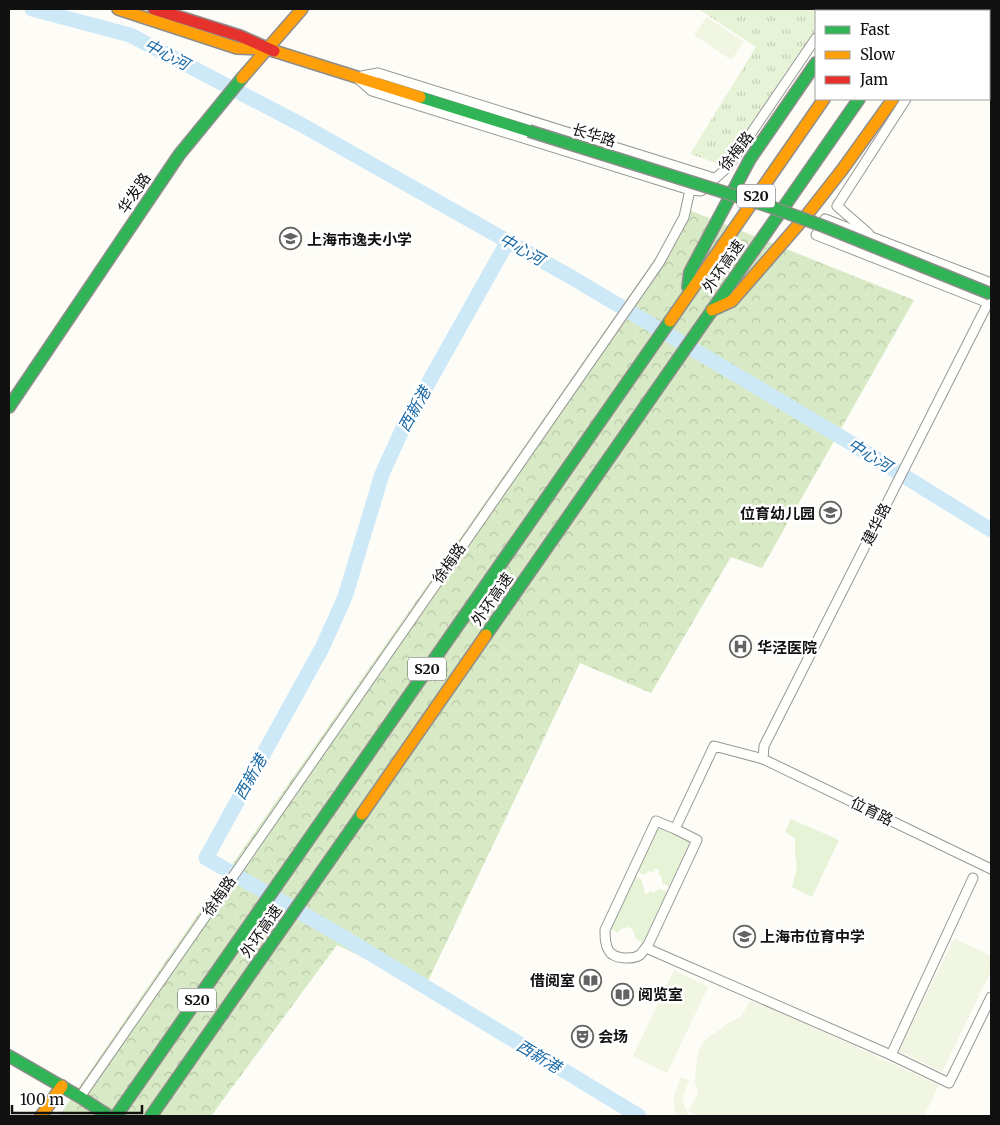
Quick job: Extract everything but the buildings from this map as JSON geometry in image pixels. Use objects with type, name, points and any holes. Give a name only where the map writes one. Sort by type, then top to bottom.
[{"type":"main road","name":"长华路","points":[[118,9],[237,48],[266,49]]},
{"type":"main road","name":"长华路","points":[[154,9],[240,36],[266,49],[768,206],[824,226],[990,300]]},
{"type":"main road","name":"华发路","points":[[9,408],[160,181],[217,107],[302,9]]},
{"type":"main road","points":[[688,294],[690,272],[740,177],[772,125],[815,64]]},
{"type":"main road","name":"外环高速","points":[[116,1116],[823,100]]},
{"type":"main road","name":"外环高速","points":[[151,1116],[858,100]]},
{"type":"main road","points":[[710,311],[732,301],[806,216],[892,100]]},
{"type":"main road","points":[[9,1056],[62,1086],[109,1116]]},
{"type":"main road","points":[[41,1116],[62,1086]]},
{"type":"street","name":"徐梅路","points":[[80,1097],[659,263],[684,217],[690,190],[701,191],[728,167],[815,39]]},
{"type":"street","name":"长华路","points":[[356,77],[378,73],[714,178]]},
{"type":"street","name":"长华路","points":[[356,77],[372,91],[690,190]]},
{"type":"street","points":[[873,237],[837,206],[905,100]]},
{"type":"street","points":[[990,300],[816,235],[825,219],[991,283]]},
{"type":"street","name":"建华路","points":[[763,759],[764,746],[990,300]]},
{"type":"street","name":"位育路","points":[[675,829],[714,746],[763,759],[991,869]]},
{"type":"street","points":[[656,821],[675,829],[697,840],[646,948],[639,955],[630,958],[614,956],[609,950],[605,930],[656,821]]},
{"type":"street","points":[[891,1055],[974,878]]},
{"type":"street","points":[[646,948],[891,1055],[950,1083],[991,997]]},
{"type":"green space","points":[[698,9],[836,9],[815,10],[815,39],[728,167],[690,154],[756,47]]},
{"type":"green space","points":[[707,17],[744,42],[731,60],[694,35]]},
{"type":"green space","points":[[689,210],[914,300],[762,568],[731,557],[651,693],[580,663],[425,987],[337,945],[211,1116],[59,1116],[234,862]]},
{"type":"green space","points":[[791,819],[839,840],[812,897],[792,887],[797,867],[795,838],[785,832]]},
{"type":"green space","points":[[658,827],[690,843],[669,887],[662,883],[662,877],[658,873],[659,870],[655,868],[653,872],[649,871],[644,875],[636,871]]},
{"type":"green space","points":[[634,876],[642,880],[644,893],[648,894],[650,891],[654,892],[660,889],[667,893],[644,943],[636,939],[633,930],[629,927],[621,929],[618,933],[609,928]]},
{"type":"green space","points":[[954,938],[991,956],[991,971],[942,1072],[899,1051]]},
{"type":"green space","points":[[674,970],[708,987],[667,1073],[633,1056]]},
{"type":"green space","points":[[750,1001],[766,1006],[939,1085],[924,1116],[698,1116],[688,1111],[698,1093],[695,1083],[699,1050],[705,1040],[730,1022],[741,1017]]},
{"type":"green space","points":[[681,1077],[689,1080],[682,1100],[688,1114],[691,1116],[676,1116],[674,1096]]},
{"type":"waterway","name":"中心河","points":[[32,9],[130,35],[302,125],[571,277],[846,440],[991,530]]},
{"type":"waterway","name":"西新港","points":[[508,241],[403,428],[382,474],[345,597],[322,648],[206,858],[343,937],[639,1116]]},
{"type":"traffic: fast","points":[[688,287],[690,272],[750,159],[815,64]]},
{"type":"traffic: fast","points":[[9,407],[179,155],[242,78]]},
{"type":"traffic: fast","points":[[420,97],[529,131]]},
{"type":"traffic: fast","points":[[486,635],[858,100]]},
{"type":"traffic: fast","points":[[529,131],[768,206],[823,226],[991,294]]},
{"type":"traffic: fast","points":[[277,885],[670,321]]},
{"type":"traffic: fast","points":[[151,1116],[362,814]]},
{"type":"traffic: fast","points":[[116,1116],[277,885]]},
{"type":"traffic: fast","points":[[9,1056],[109,1116]]},
{"type":"traffic: slow","points":[[118,9],[237,48],[262,49]]},
{"type":"traffic: slow","points":[[242,78],[302,9]]},
{"type":"traffic: slow","points":[[274,51],[420,97]]},
{"type":"traffic: slow","points":[[670,321],[823,100]]},
{"type":"traffic: slow","points":[[712,310],[732,301],[806,216],[892,100]]},
{"type":"traffic: slow","points":[[362,814],[486,635]]},
{"type":"traffic: slow","points":[[41,1116],[62,1086]]},
{"type":"traffic: jam","points":[[154,9],[240,36],[274,51]]},
{"type":"place","name":"上海市逸夫小学","points":[[291,239]]},
{"type":"place","name":"位育幼儿园","points":[[831,513]]},
{"type":"place","name":"华泾医院","points":[[741,647]]},
{"type":"place","name":"上海市位育中学","points":[[744,936]]},
{"type":"place","name":"借阅室","points":[[591,980]]},
{"type":"place","name":"阅览室","points":[[622,994]]},
{"type":"place","name":"会场","points":[[582,1036]]}]
